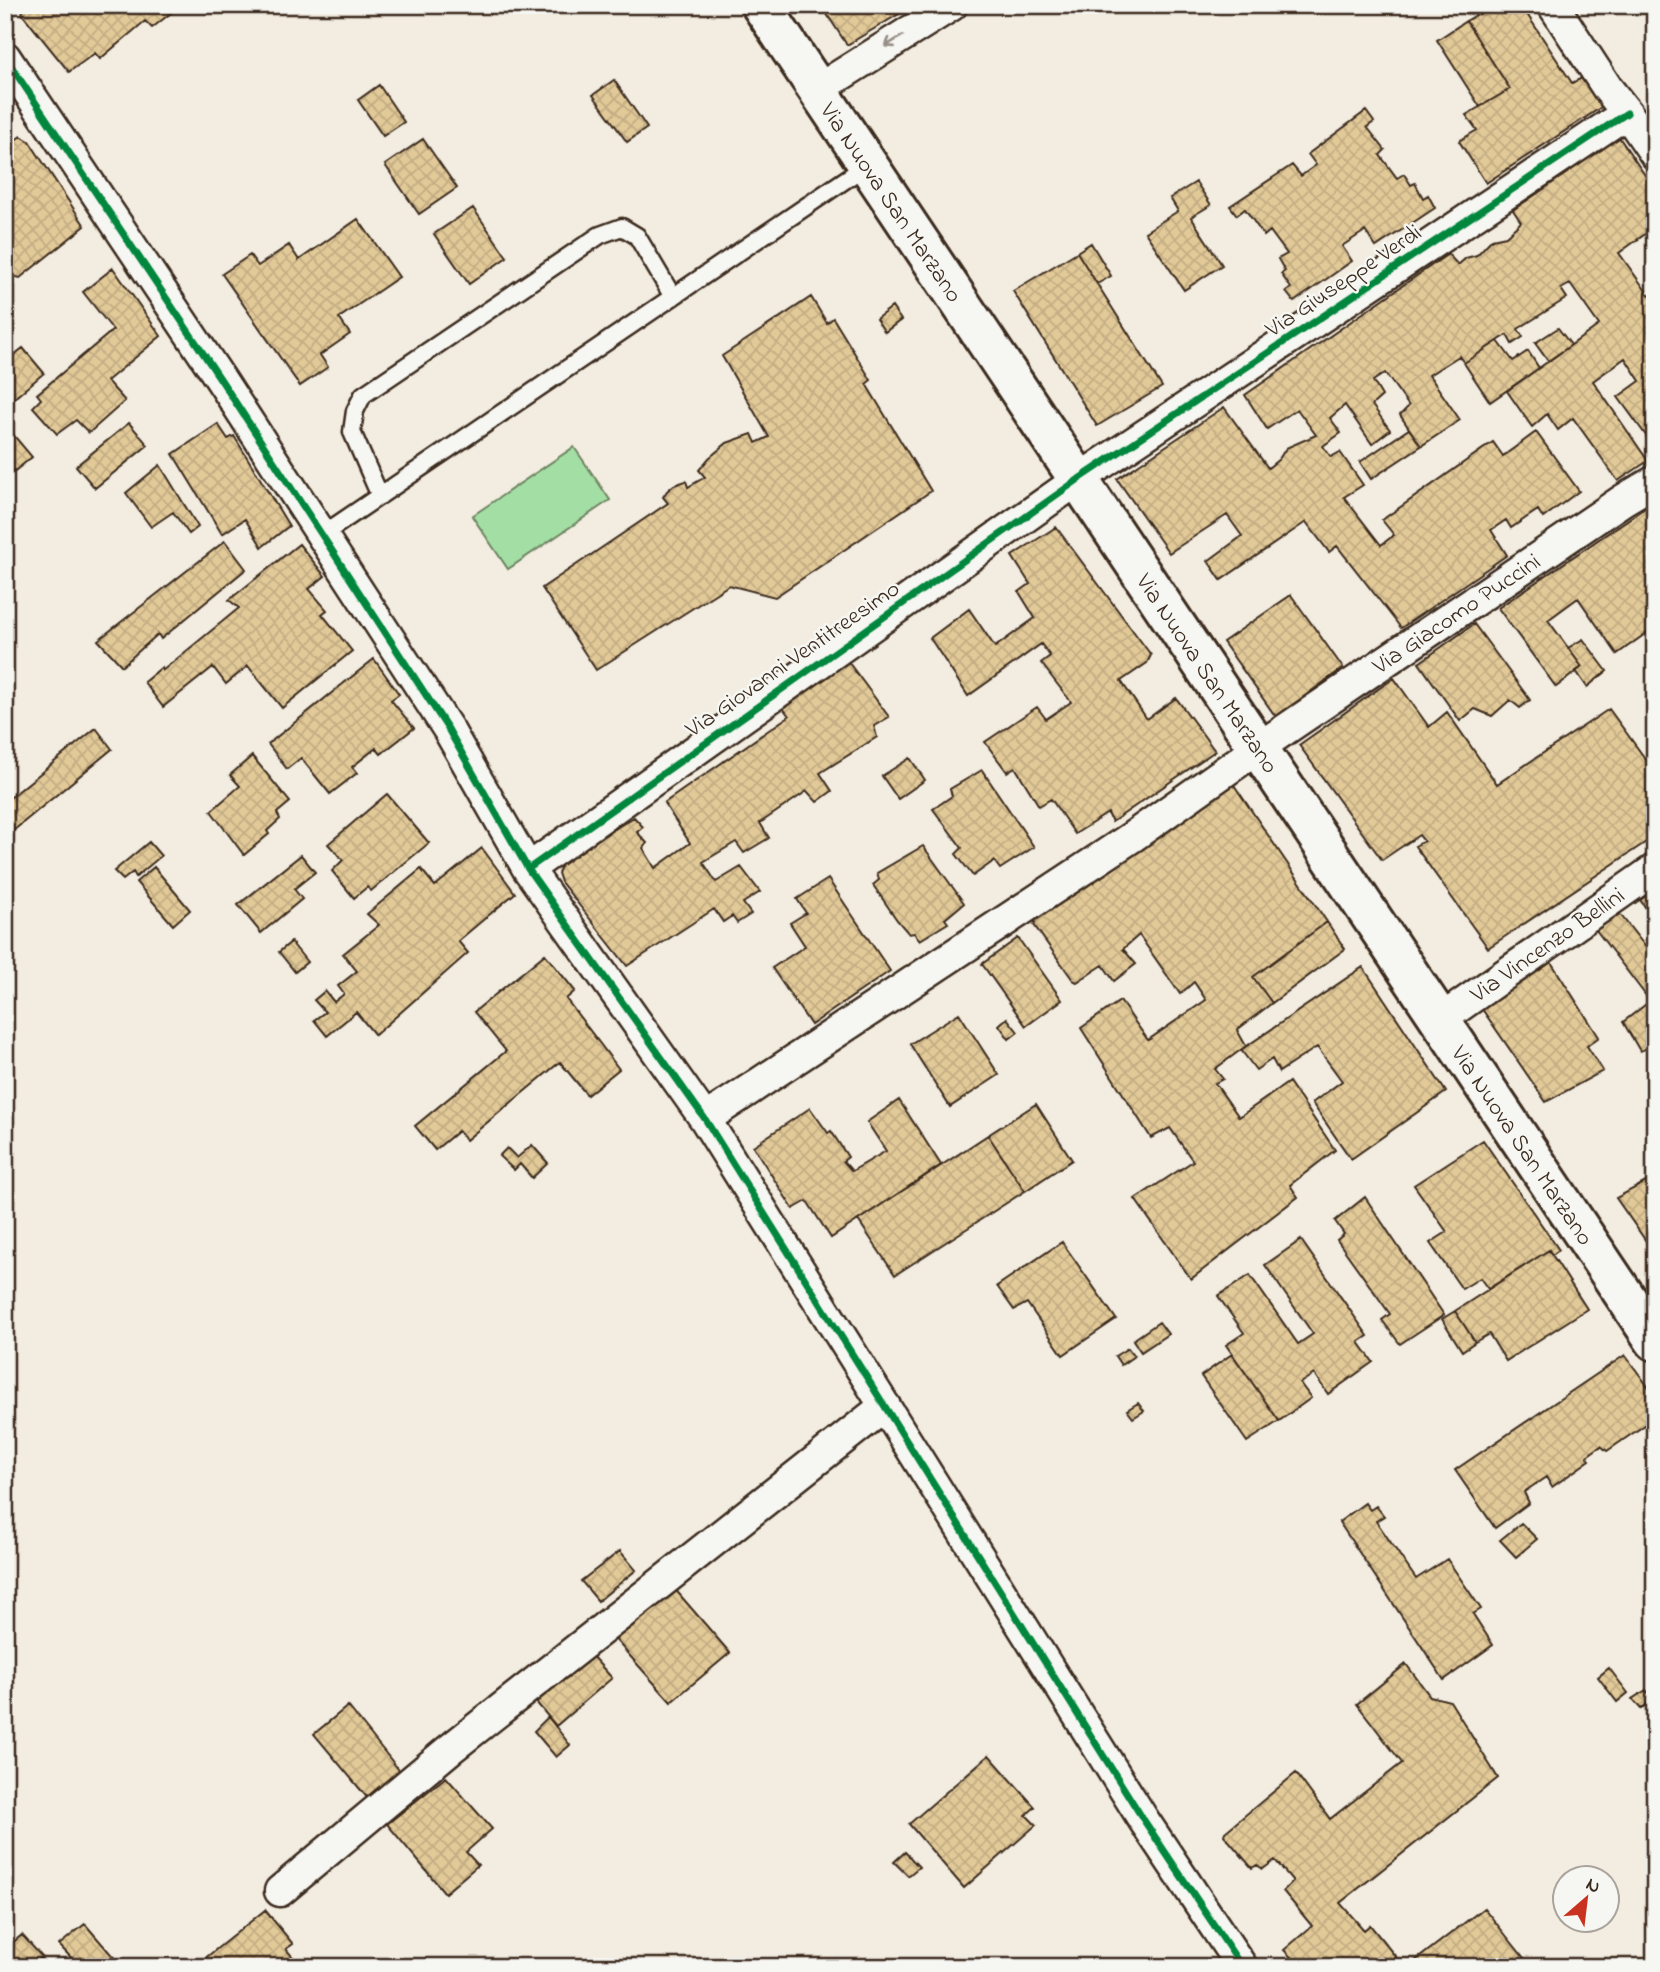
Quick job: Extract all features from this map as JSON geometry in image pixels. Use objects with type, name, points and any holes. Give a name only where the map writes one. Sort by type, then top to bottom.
[{"type":"main road","name":"Via Nuova San Marzano","points":[[761,5],[1655,1341]]},
{"type":"street","points":[[817,90],[952,5]]},
{"type":"street","points":[[1553,5],[1655,154]]},
{"type":"street","points":[[5,57],[448,729],[528,869],[705,1119],[1143,1819],[1242,1967]]},
{"type":"street","name":"Via Giuseppe Verdi","points":[[1079,479],[1628,113]]},
{"type":"street","name":"Via Giovanni Ventitreesimo","points":[[528,869],[1079,479]]},
{"type":"street","name":"Via Giacomo Puccini","points":[[705,1119],[1132,837],[1258,748],[1655,481]]},
{"type":"street","name":"Via Vincenzo Bellini","points":[[1440,1020],[1655,869]]},
{"type":"street","points":[[280,1891],[460,1741],[885,1406]]},
{"type":"lane","points":[[322,535],[867,165]]},
{"type":"lane","points":[[380,496],[352,432],[355,411],[363,395],[600,234],[622,227],[637,236],[673,297]]},
{"type":"green space","points":[[574,447],[610,500],[508,569],[472,516]]},
{"type":"building","points":[[22,5],[174,5],[176,9],[152,28],[145,21],[100,59],[95,53],[69,72],[23,15]]},
{"type":"building","points":[[821,5],[914,5],[847,45]]},
{"type":"building","points":[[1493,5],[1521,5],[1572,83],[1582,78],[1590,90],[1594,87],[1606,104],[1486,183],[1459,141],[1477,130],[1466,115],[1510,89],[1466,21]]},
{"type":"building","points":[[1466,21],[1510,89],[1480,107],[1437,40]]},
{"type":"building","points":[[614,80],[647,128],[627,142],[593,95]]},
{"type":"building","points":[[379,85],[404,122],[383,136],[358,100]]},
{"type":"building","points":[[1366,111],[1374,122],[1367,127],[1385,150],[1380,155],[1397,178],[1404,174],[1411,185],[1415,183],[1423,198],[1428,195],[1435,208],[1376,247],[1365,231],[1342,246],[1352,261],[1294,302],[1286,292],[1291,288],[1281,274],[1285,271],[1278,259],[1287,254],[1270,231],[1264,236],[1245,209],[1237,215],[1230,206],[1292,165],[1301,176],[1316,165],[1308,154]]},
{"type":"building","points":[[21,136],[29,141],[85,226],[20,278],[5,274],[5,147]]},
{"type":"building","points":[[1619,137],[1655,190],[1655,227],[1619,253],[1649,295],[1655,291],[1655,448],[1618,397],[1640,381],[1625,358],[1593,381],[1648,461],[1618,481],[1573,418],[1558,430],[1547,414],[1532,427],[1507,391],[1599,325],[1570,284],[1561,289],[1567,298],[1518,329],[1523,337],[1512,344],[1507,335],[1464,363],[1459,356],[1429,375],[1460,420],[1421,446],[1400,415],[1409,406],[1385,373],[1373,381],[1382,396],[1372,405],[1390,430],[1372,444],[1345,405],[1330,418],[1341,433],[1323,446],[1331,457],[1340,452],[1363,485],[1344,497],[1381,545],[1394,535],[1382,520],[1493,442],[1503,456],[1536,432],[1579,491],[1543,518],[1538,510],[1511,528],[1506,520],[1491,530],[1507,555],[1401,628],[1337,546],[1329,552],[1306,522],[1221,580],[1208,561],[1242,536],[1227,515],[1169,553],[1117,479],[1224,407],[1268,468],[1279,459],[1286,448],[1316,435],[1297,409],[1267,429],[1245,395],[1448,254],[1458,265],[1466,258],[1477,255],[1492,239],[1506,236],[1521,222],[1513,210]]},
{"type":"building","points":[[423,139],[457,188],[419,214],[385,165]]},
{"type":"building","points":[[1196,182],[1211,205],[1191,217],[1222,265],[1184,290],[1145,232],[1178,211],[1170,198]]},
{"type":"building","points":[[473,208],[507,257],[469,284],[434,234]]},
{"type":"building","points":[[358,219],[399,277],[339,318],[350,334],[320,355],[328,367],[300,386],[222,274],[250,255],[258,266],[289,245],[299,260]]},
{"type":"building","points":[[1091,243],[1111,276],[1097,284],[1077,252]]},
{"type":"building","points":[[1077,252],[1162,387],[1097,426],[1013,291]]},
{"type":"building","points":[[113,268],[161,336],[107,381],[125,401],[89,433],[76,420],[57,434],[33,407],[41,399],[37,394],[113,330],[83,292]]},
{"type":"building","points":[[811,297],[827,323],[833,318],[871,380],[866,384],[931,491],[775,597],[729,585],[596,670],[542,588],[668,503],[663,497],[674,485],[686,481],[688,487],[705,477],[699,470],[727,443],[752,434],[756,443],[769,437],[722,356]]},
{"type":"building","points":[[892,307],[901,320],[885,332],[876,319]]},
{"type":"building","points":[[1558,328],[1571,345],[1548,361],[1535,343]]},
{"type":"building","points":[[1498,341],[1513,361],[1528,351],[1539,368],[1490,402],[1464,363]]},
{"type":"building","points":[[23,348],[44,373],[5,406],[5,362]]},
{"type":"building","points":[[129,423],[148,445],[95,488],[76,466]]},
{"type":"building","points":[[218,424],[228,439],[234,436],[289,526],[262,547],[245,519],[222,534],[173,454]]},
{"type":"building","points":[[5,425],[32,457],[5,479]]},
{"type":"building","points":[[1409,429],[1421,446],[1371,479],[1360,462]]},
{"type":"building","points":[[160,465],[198,527],[189,534],[173,512],[151,527],[126,493]]},
{"type":"building","points":[[1655,501],[1655,627],[1617,654],[1578,598],[1548,620],[1582,667],[1556,687],[1498,608]]},
{"type":"building","points":[[1056,527],[1151,655],[1147,663],[1121,681],[1147,719],[1176,698],[1215,751],[1112,822],[1108,813],[1075,834],[1051,799],[1039,806],[1015,767],[1007,772],[985,742],[1037,707],[1046,719],[1071,702],[1041,663],[1050,656],[1041,644],[968,696],[930,638],[969,609],[995,647],[1035,618],[1019,592],[1030,584],[1012,556]]},
{"type":"building","points":[[225,541],[246,569],[161,639],[158,634],[122,666],[98,640]]},
{"type":"building","points":[[299,544],[325,576],[309,589],[327,610],[322,614],[352,651],[282,708],[248,666],[226,684],[213,667],[163,707],[144,682],[162,667],[162,671],[239,608],[229,600]]},
{"type":"building","points":[[1291,595],[1343,668],[1276,717],[1223,642]]},
{"type":"building","points":[[1474,624],[1530,700],[1520,708],[1510,700],[1492,716],[1475,709],[1460,721],[1419,663]]},
{"type":"building","points":[[1583,639],[1607,671],[1587,687],[1576,671],[1582,667],[1568,648]]},
{"type":"building","points":[[374,659],[399,694],[391,700],[414,728],[381,754],[376,748],[352,767],[357,773],[330,794],[301,758],[287,769],[268,744]]},
{"type":"building","points":[[846,659],[889,717],[874,726],[877,737],[820,773],[832,791],[817,802],[807,791],[760,823],[769,838],[744,853],[736,842],[703,862],[716,882],[741,867],[760,892],[743,903],[751,914],[737,923],[732,916],[723,922],[714,909],[627,966],[561,882],[558,873],[562,864],[634,817],[643,827],[637,832],[647,843],[643,848],[655,868],[690,843],[664,803],[789,716],[780,704]]},
{"type":"building","points":[[1394,678],[1429,727],[1447,712],[1497,784],[1609,709],[1655,772],[1655,836],[1488,948],[1415,846],[1424,841],[1419,835],[1382,860],[1299,745]]},
{"type":"building","points":[[96,728],[112,749],[8,835],[5,831],[5,802]]},
{"type":"building","points":[[252,756],[290,802],[277,813],[280,819],[267,831],[269,834],[244,855],[211,811],[240,786],[230,775]]},
{"type":"building","points":[[910,758],[925,780],[898,799],[882,776]]},
{"type":"building","points":[[982,770],[1034,847],[1000,869],[994,861],[973,876],[956,854],[962,848],[933,809],[952,796],[950,789]]},
{"type":"building","points":[[1232,782],[1327,922],[1253,977],[1272,1003],[1237,1030],[1246,1046],[1215,1069],[1223,1079],[1215,1083],[1239,1117],[1289,1082],[1335,1150],[1290,1185],[1298,1197],[1191,1279],[1135,1199],[1193,1161],[1170,1128],[1151,1138],[1081,1028],[1120,1001],[1148,1040],[1206,1000],[1194,982],[1180,994],[1139,935],[1123,949],[1136,964],[1114,981],[1103,965],[1077,982],[1034,925],[1036,920]]},
{"type":"building","points":[[387,794],[429,843],[371,891],[367,887],[354,898],[332,871],[343,860],[328,844]]},
{"type":"building","points":[[149,842],[161,856],[136,877],[133,872],[123,880],[114,871]]},
{"type":"building","points":[[923,846],[964,903],[945,919],[948,923],[920,940],[914,933],[909,934],[897,920],[873,885],[879,880],[877,873]]},
{"type":"building","points":[[482,848],[515,893],[458,941],[468,953],[375,1035],[356,1012],[327,1036],[314,1020],[325,1012],[314,1000],[325,991],[334,1002],[344,994],[338,986],[357,971],[343,954],[379,925],[367,914],[421,869],[435,886]]},
{"type":"building","points":[[301,855],[315,872],[294,889],[302,899],[261,933],[238,905]]},
{"type":"building","points":[[154,867],[190,910],[173,925],[136,882]]},
{"type":"building","points":[[828,879],[890,971],[811,1025],[772,968],[805,946],[790,923],[806,913],[797,899]]},
{"type":"building","points":[[1655,891],[1655,920],[1640,900]]},
{"type":"building","points":[[1619,913],[1655,959],[1655,1045],[1640,1051],[1623,1022],[1650,1001],[1596,930]]},
{"type":"building","points":[[1327,922],[1345,949],[1272,1003],[1253,977]]},
{"type":"building","points":[[1018,938],[1062,1000],[1026,1026],[982,964]]},
{"type":"building","points":[[291,942],[307,962],[295,972],[279,952]]},
{"type":"building","points":[[545,954],[575,991],[566,999],[619,1069],[587,1095],[560,1062],[466,1140],[458,1131],[435,1150],[415,1126],[506,1051],[474,1012]]},
{"type":"building","points":[[1551,962],[1599,1037],[1587,1046],[1603,1071],[1546,1102],[1482,1009]]},
{"type":"building","points":[[1363,967],[1446,1092],[1351,1159],[1312,1103],[1342,1081],[1317,1047],[1279,1072],[1272,1059],[1256,1070],[1241,1050]]},
{"type":"building","points":[[959,1013],[999,1075],[950,1107],[910,1044]]},
{"type":"building","points":[[1007,1018],[1018,1032],[1009,1039],[999,1025]]},
{"type":"building","points":[[899,1100],[941,1165],[831,1238],[807,1201],[793,1209],[753,1146],[810,1108],[828,1133],[831,1131],[848,1157],[843,1161],[852,1171],[886,1151],[867,1122]]},
{"type":"building","points":[[1036,1104],[1072,1160],[1025,1191],[988,1135]]},
{"type":"building","points":[[988,1135],[1025,1191],[895,1275],[858,1220]]},
{"type":"building","points":[[1483,1140],[1559,1250],[1552,1255],[1549,1250],[1488,1289],[1480,1278],[1462,1289],[1430,1243],[1447,1232],[1414,1185]]},
{"type":"building","points":[[532,1145],[548,1163],[532,1178],[520,1164],[514,1170],[499,1156],[507,1148],[517,1158]]},
{"type":"building","points":[[1655,1177],[1655,1254],[1616,1198]]},
{"type":"building","points":[[1365,1197],[1444,1315],[1400,1344],[1382,1320],[1390,1314],[1337,1240],[1344,1234],[1335,1221]]},
{"type":"building","points":[[1301,1240],[1368,1336],[1359,1342],[1373,1362],[1328,1394],[1314,1374],[1300,1383],[1311,1398],[1279,1421],[1226,1345],[1244,1333],[1218,1296],[1250,1275],[1298,1344],[1313,1334],[1265,1265]]},
{"type":"building","points":[[1062,1242],[1116,1319],[1063,1355],[1027,1303],[1014,1310],[997,1286]]},
{"type":"building","points":[[1549,1250],[1587,1309],[1506,1361],[1489,1334],[1475,1342],[1455,1311]]},
{"type":"building","points":[[1455,1311],[1475,1342],[1462,1351],[1442,1319]]},
{"type":"building","points":[[1159,1322],[1168,1334],[1141,1352],[1133,1340]]},
{"type":"building","points":[[1128,1348],[1134,1356],[1121,1365],[1115,1356]]},
{"type":"building","points":[[1232,1354],[1279,1421],[1247,1442],[1201,1376]]},
{"type":"building","points":[[1625,1355],[1655,1396],[1655,1418],[1607,1451],[1601,1446],[1587,1456],[1590,1460],[1552,1487],[1546,1477],[1524,1492],[1529,1503],[1495,1528],[1455,1470]]},
{"type":"building","points":[[1138,1403],[1144,1411],[1133,1418],[1127,1410]]},
{"type":"building","points":[[1365,1503],[1370,1510],[1376,1506],[1384,1516],[1376,1521],[1416,1579],[1447,1559],[1481,1609],[1473,1614],[1493,1645],[1444,1680],[1339,1522]]},
{"type":"building","points":[[1521,1523],[1537,1539],[1516,1557],[1500,1540]]},
{"type":"building","points":[[620,1551],[636,1570],[598,1601],[581,1581]]},
{"type":"building","points":[[673,1587],[730,1653],[671,1702],[613,1637]]},
{"type":"building","points":[[591,1655],[612,1678],[556,1726],[536,1702]]},
{"type":"building","points":[[1406,1664],[1430,1696],[1450,1701],[1498,1778],[1340,1903],[1364,1930],[1370,1925],[1404,1967],[1300,1967],[1284,1950],[1312,1926],[1283,1891],[1293,1881],[1275,1860],[1263,1869],[1257,1865],[1252,1868],[1224,1835],[1225,1832],[1296,1773],[1330,1819],[1402,1763],[1357,1704]]},
{"type":"building","points":[[1609,1668],[1628,1693],[1617,1702],[1598,1677]]},
{"type":"building","points":[[1646,1690],[1653,1699],[1641,1709],[1632,1699]]},
{"type":"building","points":[[348,1706],[403,1775],[370,1801],[314,1734]]},
{"type":"building","points":[[548,1717],[570,1745],[556,1757],[534,1731]]},
{"type":"building","points":[[989,1755],[1035,1807],[1026,1815],[1036,1825],[964,1888],[909,1824]]},
{"type":"building","points":[[446,1777],[492,1829],[466,1852],[478,1865],[445,1893],[387,1824]]},
{"type":"building","points":[[905,1852],[919,1867],[908,1876],[894,1862]]},
{"type":"building","points":[[1484,1908],[1528,1963],[1522,1967],[1407,1967]]},
{"type":"building","points":[[265,1910],[293,1944],[286,1949],[301,1967],[200,1967],[198,1964]]},
{"type":"building","points":[[85,1924],[122,1967],[80,1967],[59,1945]]},
{"type":"building","points":[[22,1935],[42,1957],[31,1967],[7,1967],[5,1949]]},
{"type":"cycle path","points":[[5,57],[221,380],[448,729],[528,869],[705,1119],[1143,1819],[1242,1967]]},
{"type":"cycle path","points":[[528,869],[1079,479],[1627,113]]}]
